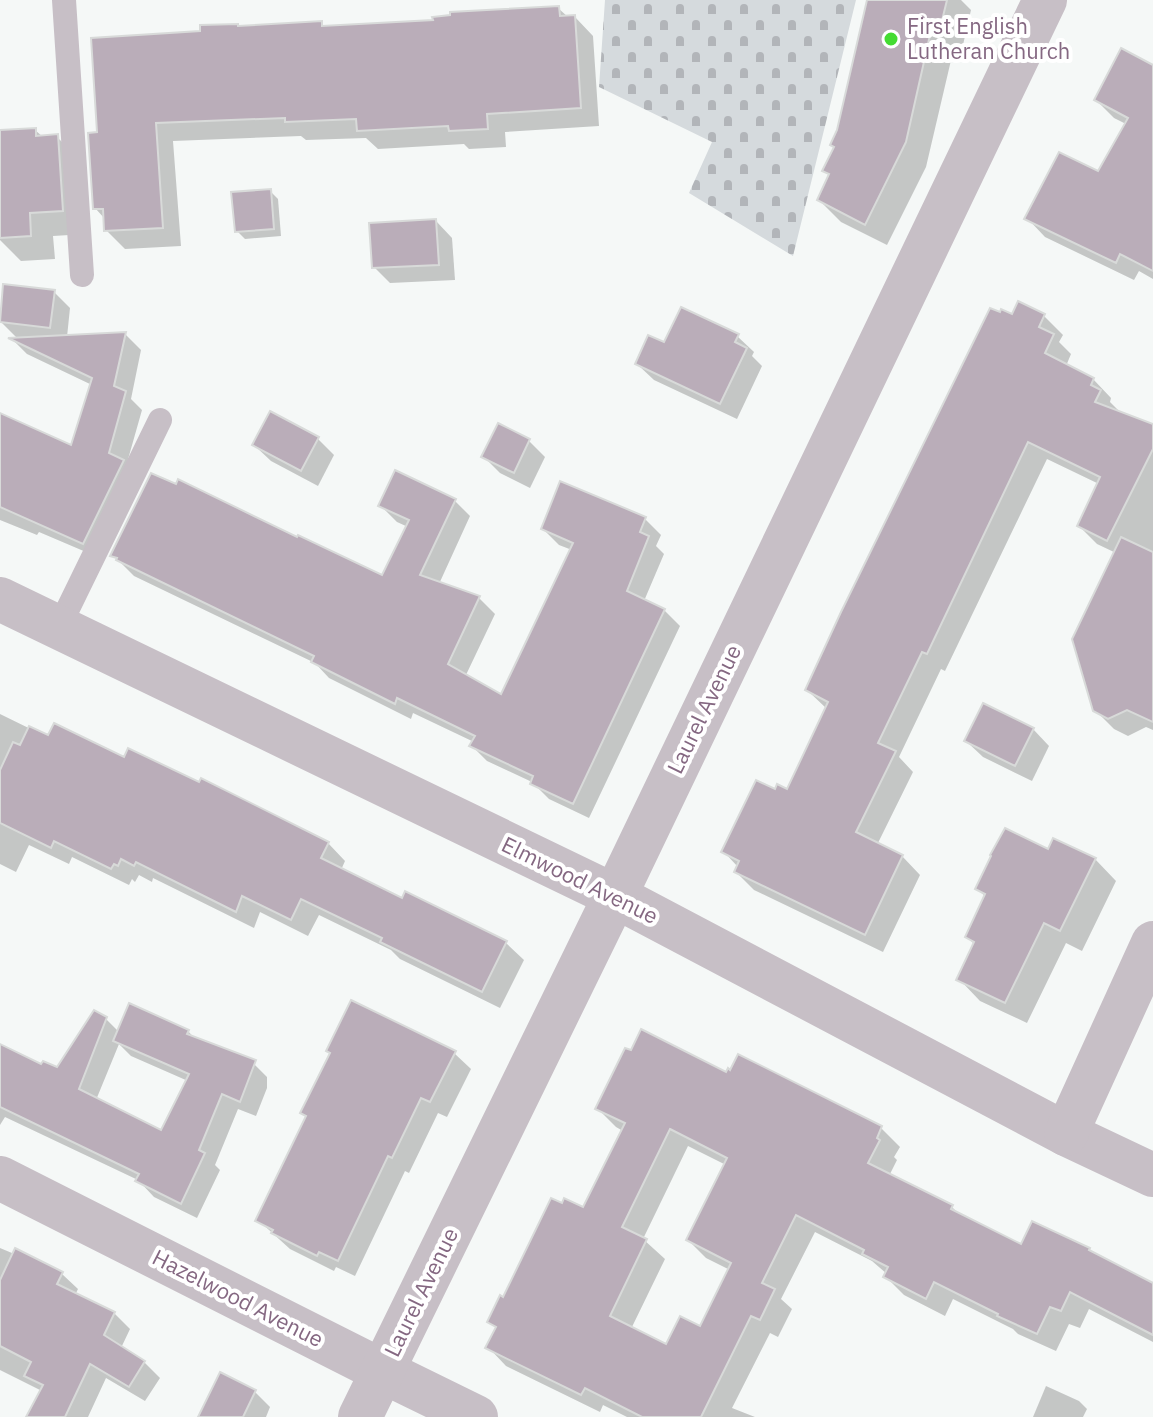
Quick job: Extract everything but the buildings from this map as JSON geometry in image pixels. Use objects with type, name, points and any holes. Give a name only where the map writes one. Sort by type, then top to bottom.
[{"type":"street","name":"Laurel Avenue","points":[[360,1417],[615,896],[1045,0]]},
{"type":"street","name":"Elmwood Avenue","points":[[0,599],[615,896],[1066,1134],[1153,1175]]},
{"type":"street","points":[[1066,1134],[1153,943]]},
{"type":"street","name":"Hazelwood Avenue","points":[[0,1178],[476,1417]]},
{"type":"lane","points":[[64,0],[82,275]]},
{"type":"lane","points":[[59,627],[160,420]]},
{"type":"green space","points":[[605,0],[856,0],[793,256],[689,193],[712,142],[599,87]]},
{"type":"place","name":"First English Lutheran Church","points":[[891,39]]}]
